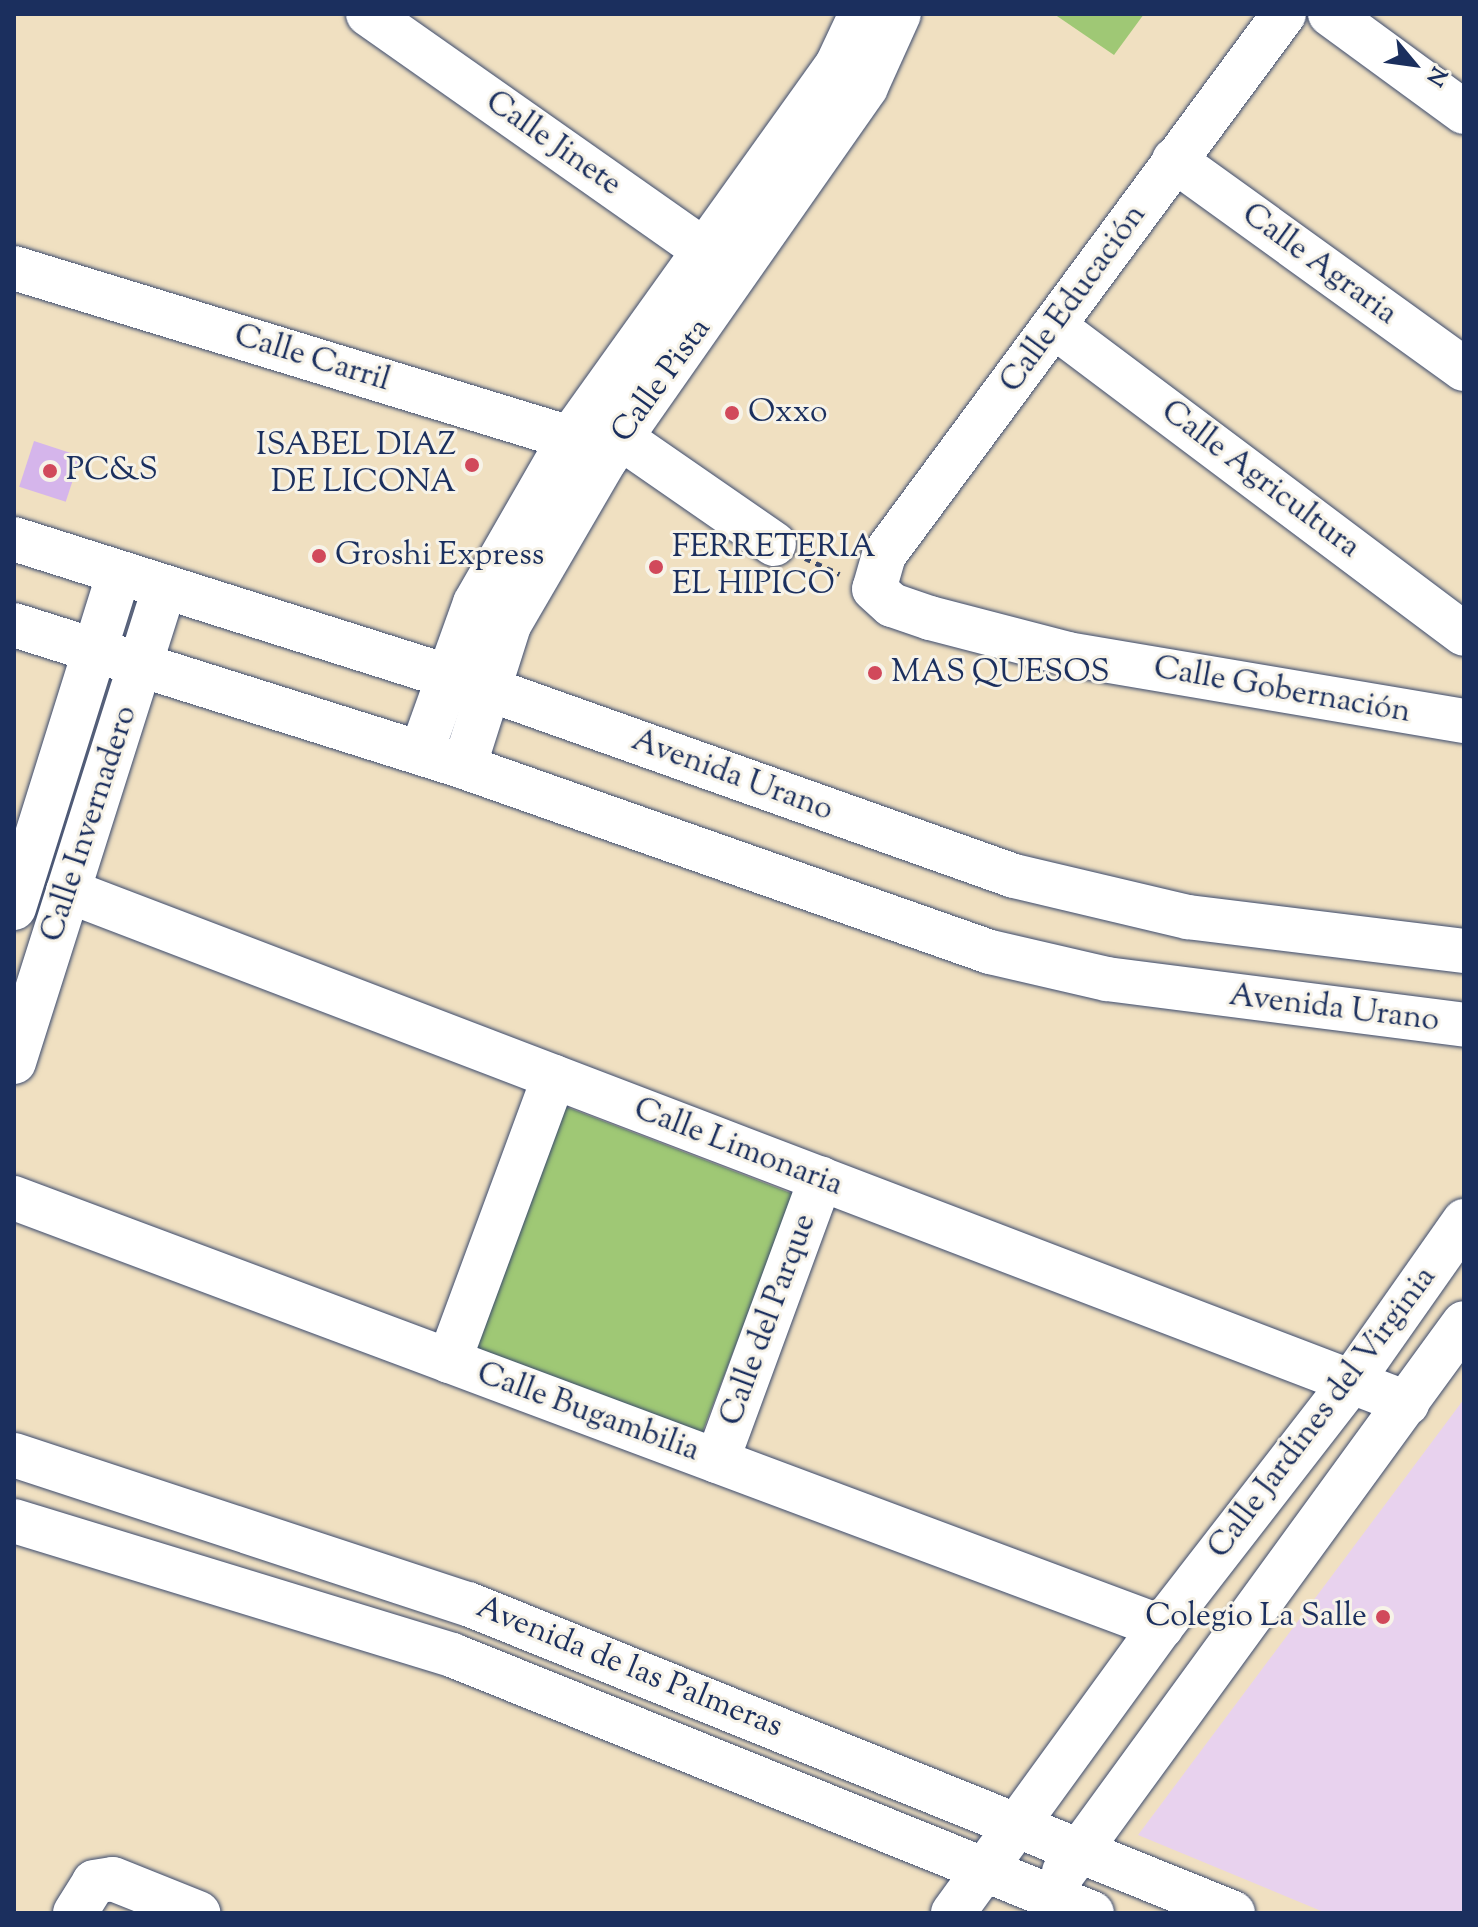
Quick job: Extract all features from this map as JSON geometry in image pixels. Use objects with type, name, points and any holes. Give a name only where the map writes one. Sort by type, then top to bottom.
[{"type":"street","name":"Calle Jinete","points":[[368,14],[722,263]]},
{"type":"street","name":"Calle Pista","points":[[421,753],[475,603],[599,445],[722,263],[837,65],[861,14]]},
{"type":"street","name":"Calle Pista","points":[[722,263],[866,87],[899,14]]},
{"type":"street","name":"Calle Educación","points":[[874,589],[884,555],[1284,14]]},
{"type":"street","points":[[1330,14],[1464,112]]},
{"type":"street","name":"Calle Agraria","points":[[1174,160],[1464,369]]},
{"type":"street","name":"Calle Carril","points":[[14,268],[599,445]]},
{"type":"street","name":"Calle Agricultura","points":[[1055,327],[1464,634]]},
{"type":"street","name":"Calle Pista","points":[[464,767],[491,690],[509,625],[599,445]]},
{"type":"street","points":[[599,445],[774,544]]},
{"type":"street","name":"Avenida Urano","points":[[14,539],[491,690],[1014,876],[1188,917],[1464,951]]},
{"type":"street","name":"Calle Invernadero","points":[[14,908],[119,573]]},
{"type":"street","name":"Calle Invernadero","points":[[14,1062],[165,587]]},
{"type":"street","name":"Calle Gobernación","points":[[874,589],[892,605],[930,618],[1068,654],[1464,721]]},
{"type":"street","name":"Avenida Urano","points":[[14,625],[94,653],[464,767],[990,952],[1139,984],[1464,1025]]},
{"type":"street","name":"Calle Limonaria","points":[[68,891],[1407,1403]]},
{"type":"street","points":[[449,1361],[554,1077]]},
{"type":"street","name":"Calle del Parque","points":[[717,1461],[821,1179]]},
{"type":"street","name":"Calle Bugambilia","points":[[14,1198],[1161,1627]]},
{"type":"street","name":"Calle Jardines del Virginia","points":[[953,1913],[1161,1627],[1351,1382],[1464,1221]]},
{"type":"street","name":"Calle Jardines del Virginia","points":[[1041,1904],[1464,1323]]},
{"type":"street","name":"Avenida de las Palmeras","points":[[14,1455],[468,1604],[1018,1823],[1233,1913]]},
{"type":"street","name":"Avenida de las Palmeras","points":[[14,1521],[452,1655],[985,1870],[1041,1904],[1092,1913]]},
{"type":"street","points":[[452,1655],[468,1604]]},
{"type":"street","points":[[84,1897],[113,1879],[198,1913]]},
{"type":"path","points":[[774,544],[874,589]]},
{"type":"shaded area","name":"Colegio La Salle","points":[[1464,1399],[1464,1913],[1326,1913],[1138,1835]]},
{"type":"green space","points":[[1054,14],[1144,14],[1114,55]]},
{"type":"green space","points":[[564,1106],[794,1194],[700,1437],[471,1349]]},
{"type":"building","name":"PC&S","points":[[34,441],[81,456],[66,502],[19,487]]},
{"type":"place","name":"Oxxo","points":[[732,413]]},
{"type":"place","name":"ISABEL DIAZ DE LICONA","points":[[472,465]]},
{"type":"place","name":"PC&S","points":[[50,471]]},
{"type":"place","name":"Groshi Express","points":[[319,556]]},
{"type":"place","name":"FERRETERIA EL HIPICO","points":[[656,567]]},
{"type":"place","name":"MAS QUESOS","points":[[875,673]]},
{"type":"place","name":"Colegio La Salle","points":[[1383,1617]]}]
